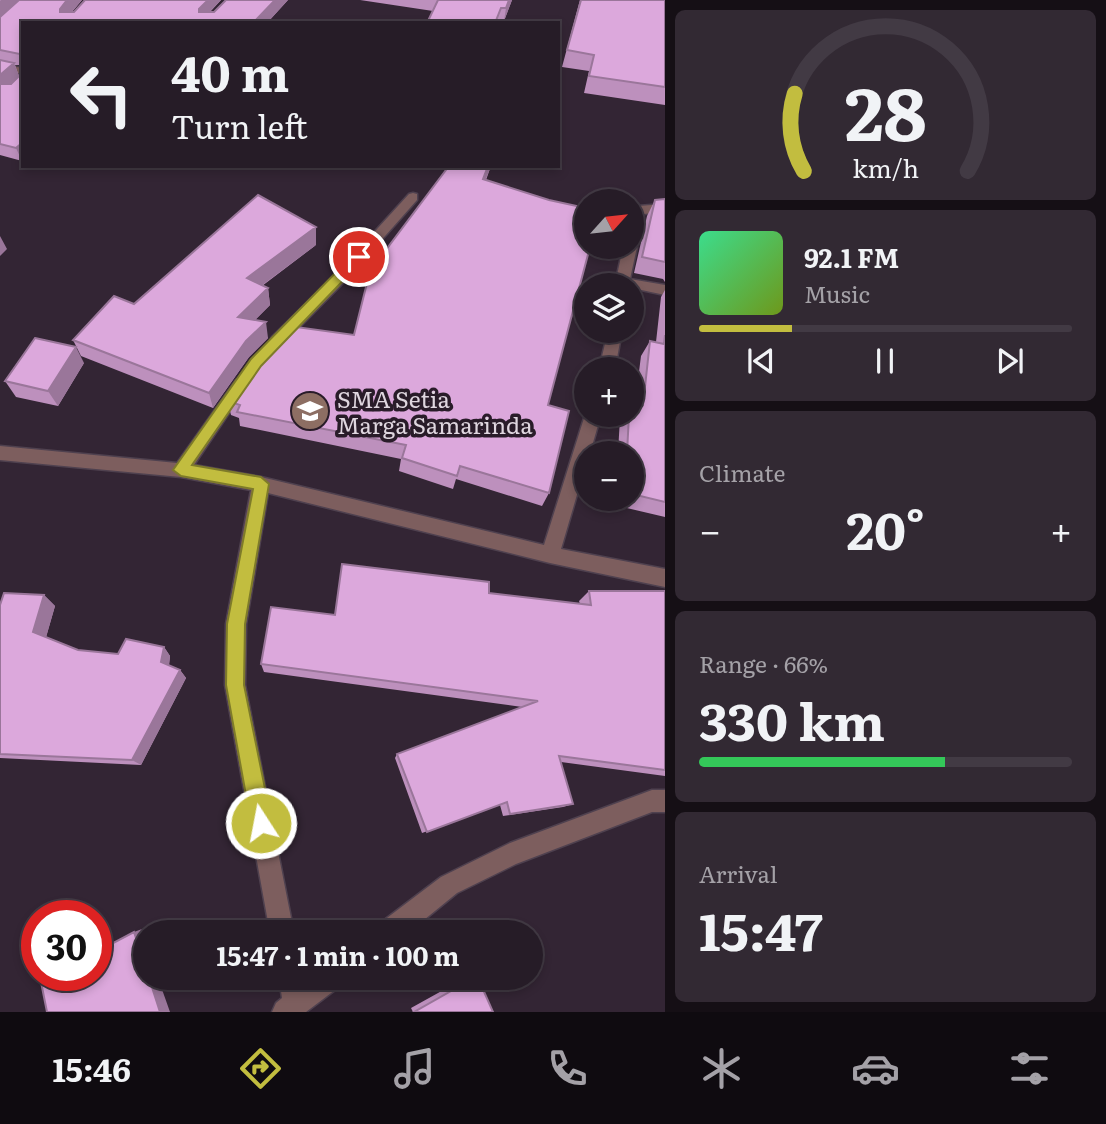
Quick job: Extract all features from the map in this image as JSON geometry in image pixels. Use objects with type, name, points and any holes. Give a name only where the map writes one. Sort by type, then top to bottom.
[{"type":"street","points":[[0,67],[21,71]]},
{"type":"street","points":[[265,353],[341,277],[413,197]]},
{"type":"street","points":[[644,210],[665,208]]},
{"type":"street","points":[[644,287],[665,290]]},
{"type":"street","points":[[181,470],[248,373]]},
{"type":"street","points":[[550,555],[589,427]]},
{"type":"street","points":[[0,453],[181,470],[261,484],[550,555],[665,578]]},
{"type":"street","points":[[261,484],[236,624],[235,685],[280,920]]},
{"type":"street","points":[[405,920],[449,885],[510,855],[652,801],[665,801]]},
{"type":"street","points":[[290,1008],[291,990]]},
{"type":"street","points":[[290,1008],[314,990]]},
{"type":"building","points":[[19,0],[67,0],[60,12],[74,12],[85,0],[208,0],[199,12],[214,12],[226,0],[275,0],[255,21],[21,21],[21,144],[16,148],[0,144],[0,84],[11,84],[20,75],[20,54],[0,50],[0,17]]},
{"type":"building","points":[[438,0],[509,0],[506,8],[501,8],[496,21],[428,21]]},
{"type":"building","points":[[581,0],[665,0],[665,87],[589,76],[594,55],[567,50]]},
{"type":"building","points":[[0,60],[14,63],[0,75]]},
{"type":"building","points":[[447,168],[487,168],[483,179],[574,205],[574,259],[587,259],[583,273],[574,273],[574,307],[548,405],[569,411],[549,493],[460,466],[457,476],[402,458],[406,445],[237,412],[240,405],[228,401],[261,353],[289,326],[354,335],[370,271]]},
{"type":"building","points":[[258,195],[316,227],[247,278],[268,288],[238,317],[266,322],[246,341],[209,393],[73,340],[114,296],[134,304]]},
{"type":"building","points":[[665,199],[665,262],[644,257],[655,200]]},
{"type":"building","points":[[665,335],[665,502],[644,497],[644,441],[628,441],[628,427],[644,427],[644,396],[650,341],[664,344]]},
{"type":"building","points":[[35,338],[76,347],[48,391],[5,381]]},
{"type":"building","points":[[342,564],[489,582],[489,593],[591,605],[589,591],[665,591],[665,770],[559,756],[573,804],[510,814],[507,802],[427,832],[397,754],[538,701],[261,664],[271,607],[335,615]]},
{"type":"building","points":[[4,593],[44,595],[33,632],[78,650],[118,654],[126,639],[164,647],[161,662],[180,670],[132,760],[0,754],[0,605]]},
{"type":"building","points":[[133,933],[133,990],[153,990],[160,1012],[47,1012],[43,991],[112,991],[112,944]]},
{"type":"building","points":[[453,990],[483,990],[493,1012],[414,1012]]},
{"type":"place","name":"SMA Setia Marga Samarinda","points":[[310,411]]},
{"type":"route","points":[[261,823],[235,685],[236,624],[261,484],[181,470],[256,363],[359,257]]}]
